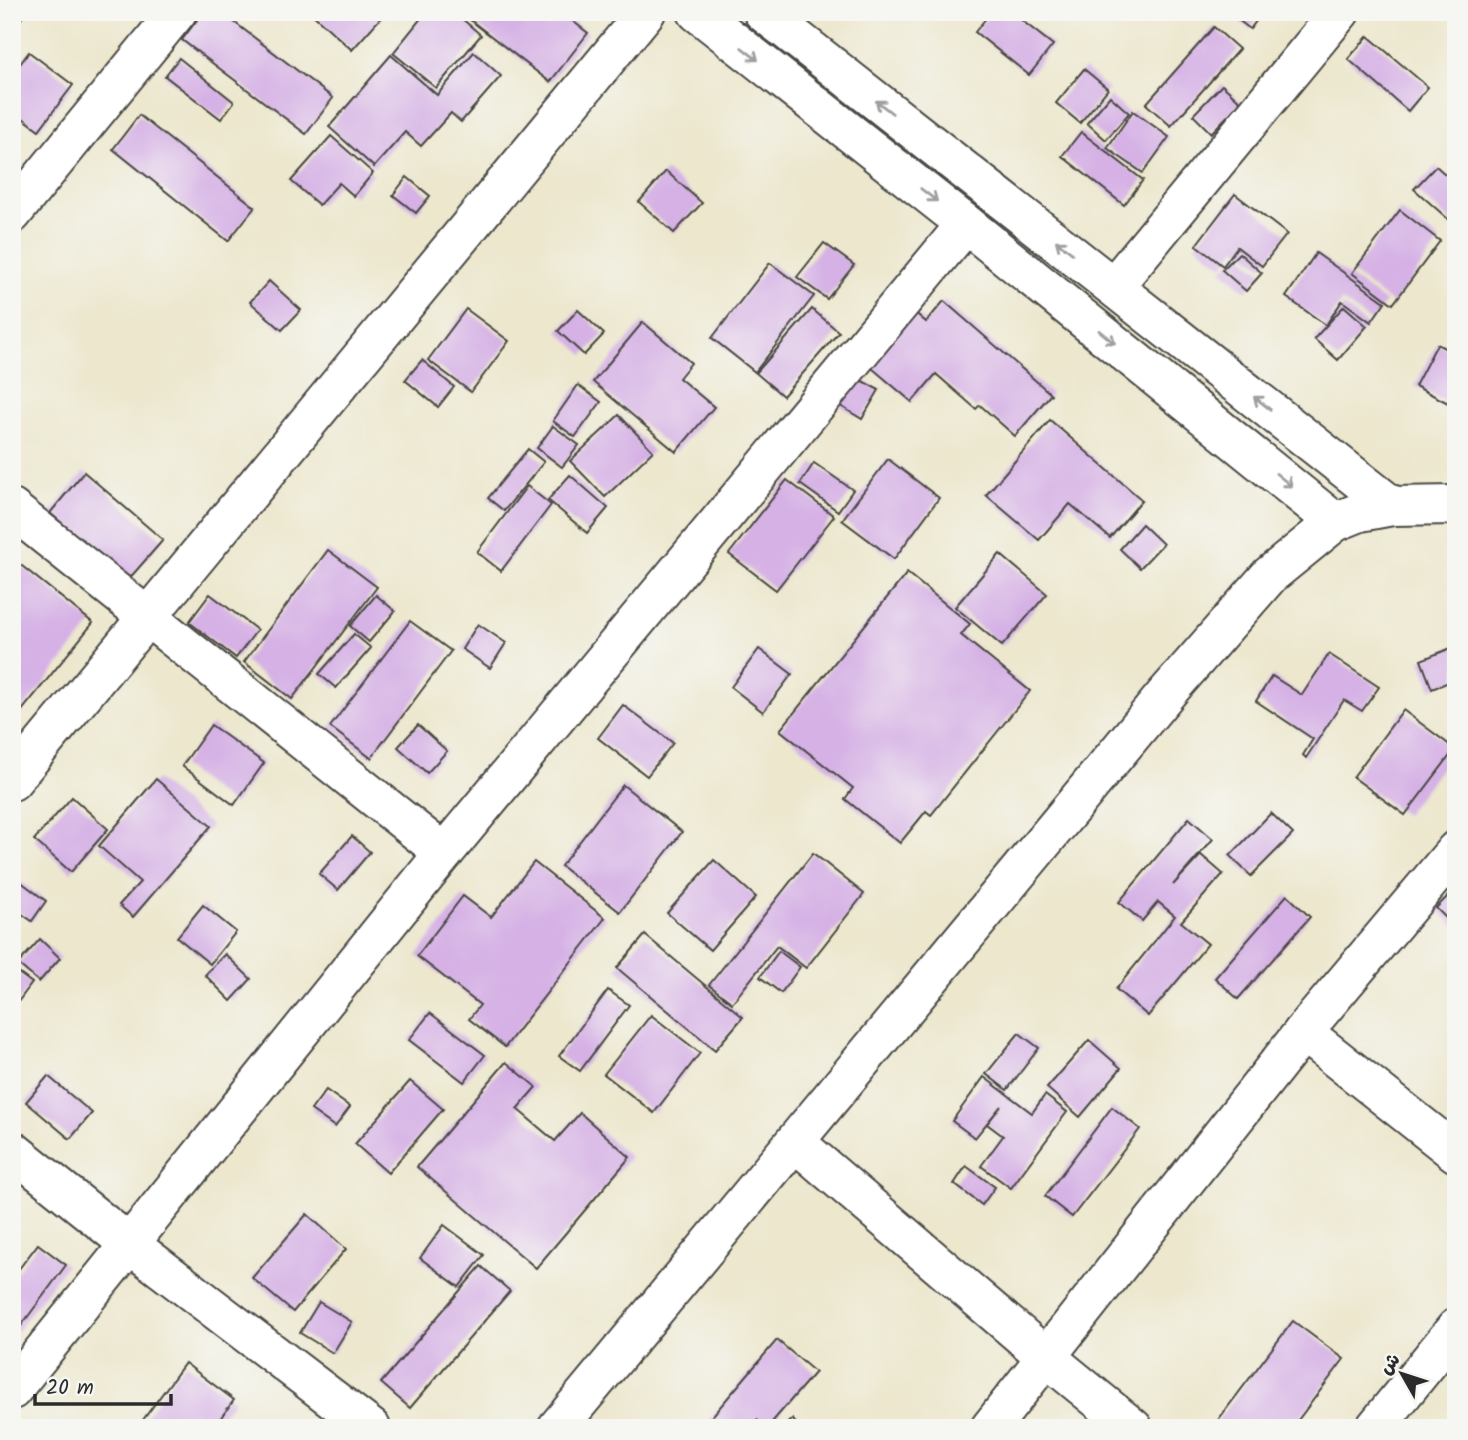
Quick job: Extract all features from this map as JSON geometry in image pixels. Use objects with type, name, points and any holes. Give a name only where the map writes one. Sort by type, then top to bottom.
[{"type":"street","points":[[12,214],[177,12]]},
{"type":"street","points":[[12,781],[646,12]]},
{"type":"street","points":[[697,12],[966,224],[1335,522]]},
{"type":"street","points":[[763,12],[1392,506]]},
{"type":"street","points":[[1114,286],[1340,12]]},
{"type":"street","points":[[12,1390],[444,853],[966,224]]},
{"type":"street","points":[[557,1428],[1236,612],[1270,575],[1335,522],[1360,512],[1392,506],[1453,509]]},
{"type":"street","points":[[12,509],[444,853]]},
{"type":"street","points":[[990,1428],[1303,1032],[1456,850]]},
{"type":"street","points":[[1303,1032],[1456,1153]]},
{"type":"street","points":[[794,1142],[1133,1428]]},
{"type":"street","points":[[12,1150],[128,1243],[371,1428]]},
{"type":"street","points":[[1375,1428],[1456,1328]]},
{"type":"building","points":[[12,12],[26,12],[12,31]]},
{"type":"building","points":[[203,12],[221,12],[333,98],[306,134],[182,40]]},
{"type":"building","points":[[310,12],[386,12],[352,50]]},
{"type":"building","points":[[426,12],[454,12],[481,35],[436,88],[393,53]]},
{"type":"building","points":[[460,12],[561,12],[588,33],[550,82]]},
{"type":"building","points":[[991,12],[1011,12],[1053,45],[1029,75],[975,32]]},
{"type":"building","points":[[1228,12],[1263,12],[1250,29]]},
{"type":"building","points":[[1214,27],[1239,49],[1171,126],[1146,104]]},
{"type":"building","points":[[1368,36],[1428,87],[1408,111],[1348,59]]},
{"type":"building","points":[[29,52],[73,85],[39,130],[12,110],[12,75]]},
{"type":"building","points":[[474,52],[501,76],[461,122],[451,113],[421,146],[405,132],[374,167],[329,127],[391,55],[437,95]]},
{"type":"building","points":[[179,58],[234,102],[221,119],[165,76]]},
{"type":"building","points":[[1084,69],[1108,89],[1080,123],[1056,103]]},
{"type":"building","points":[[1222,85],[1241,102],[1211,133],[1193,115]]},
{"type":"building","points":[[1110,96],[1129,113],[1106,140],[1087,123]]},
{"type":"building","points":[[1133,111],[1169,137],[1143,173],[1107,148]]},
{"type":"building","points":[[139,115],[255,207],[228,241],[113,149]]},
{"type":"building","points":[[1081,132],[1143,180],[1124,205],[1062,156]]},
{"type":"building","points":[[331,136],[373,173],[354,196],[339,183],[319,205],[291,181]]},
{"type":"building","points":[[1436,166],[1456,184],[1456,226],[1414,189]]},
{"type":"building","points":[[666,171],[702,203],[674,233],[639,202]]},
{"type":"building","points":[[407,177],[430,196],[416,213],[393,195]]},
{"type":"building","points":[[1235,194],[1287,234],[1262,266],[1237,247],[1223,266],[1196,245]]},
{"type":"building","points":[[1400,210],[1440,241],[1393,304],[1352,273]]},
{"type":"building","points":[[824,243],[854,265],[827,299],[797,277]]},
{"type":"building","points":[[1239,253],[1262,273],[1246,291],[1222,270]]},
{"type":"building","points":[[1316,253],[1385,302],[1371,322],[1342,301],[1326,325],[1286,297]]},
{"type":"building","points":[[770,263],[814,296],[755,372],[712,338]]},
{"type":"building","points":[[269,281],[301,310],[282,330],[250,302]]},
{"type":"building","points":[[944,301],[1051,394],[1015,436],[980,405],[976,409],[936,374],[912,402],[866,363],[912,310],[926,322]]},
{"type":"building","points":[[1344,306],[1367,326],[1338,360],[1314,339]]},
{"type":"building","points":[[466,309],[509,341],[471,392],[428,360]]},
{"type":"building","points":[[812,309],[839,332],[783,396],[756,373]]},
{"type":"building","points":[[578,310],[604,334],[584,355],[558,331]]},
{"type":"building","points":[[643,322],[691,363],[679,378],[714,407],[676,452],[593,382]]},
{"type":"building","points":[[1437,344],[1456,354],[1456,407],[1415,386]]},
{"type":"building","points":[[422,360],[454,387],[438,407],[405,380]]},
{"type":"building","points":[[855,377],[879,390],[862,419],[839,405]]},
{"type":"building","points":[[578,385],[601,402],[575,437],[553,421]]},
{"type":"building","points":[[619,415],[653,451],[605,497],[570,461]]},
{"type":"building","points":[[1050,420],[1142,500],[1110,538],[1070,504],[1039,540],[986,495]]},
{"type":"building","points":[[553,426],[579,445],[562,467],[537,448]]},
{"type":"building","points":[[528,449],[544,462],[504,511],[488,498]]},
{"type":"building","points":[[888,459],[939,498],[894,559],[842,520]]},
{"type":"building","points":[[814,463],[853,490],[838,511],[800,484]]},
{"type":"building","points":[[84,472],[163,540],[128,580],[50,513]]},
{"type":"building","points":[[570,475],[608,508],[587,533],[548,500]]},
{"type":"building","points":[[787,480],[834,516],[776,590],[729,554]]},
{"type":"building","points":[[527,486],[551,505],[501,571],[477,552]]},
{"type":"building","points":[[1142,524],[1163,544],[1140,568],[1120,549]]},
{"type":"building","points":[[328,550],[377,587],[292,699],[244,662]]},
{"type":"building","points":[[1000,554],[1047,594],[1002,646],[955,607]]},
{"type":"building","points":[[12,558],[93,623],[12,723]]},
{"type":"building","points":[[907,573],[970,624],[961,635],[1030,691],[931,815],[926,811],[900,843],[845,799],[853,788],[780,730]]},
{"type":"building","points":[[210,594],[257,630],[236,658],[189,622]]},
{"type":"building","points":[[376,595],[395,611],[369,642],[350,626]]},
{"type":"building","points":[[410,621],[451,651],[371,758],[330,727]]},
{"type":"building","points":[[478,624],[506,643],[490,668],[462,649]]},
{"type":"building","points":[[354,634],[371,648],[336,688],[319,674]]},
{"type":"building","points":[[1456,646],[1456,679],[1432,689],[1421,660]]},
{"type":"building","points":[[759,649],[792,674],[763,712],[731,687]]},
{"type":"building","points":[[1329,654],[1379,687],[1362,711],[1344,700],[1306,758],[1303,755],[1313,739],[1256,701],[1272,676],[1302,695]]},
{"type":"building","points":[[623,705],[673,743],[647,776],[598,738]]},
{"type":"building","points":[[1403,710],[1455,749],[1405,815],[1353,777]]},
{"type":"building","points":[[211,725],[264,763],[234,805],[182,766]]},
{"type":"building","points":[[418,725],[447,751],[427,773],[398,747]]},
{"type":"building","points":[[156,779],[211,826],[133,917],[119,905],[140,882],[99,846]]},
{"type":"building","points":[[623,785],[682,832],[620,912],[561,866]]},
{"type":"building","points":[[72,797],[108,829],[71,872],[34,840]]},
{"type":"building","points":[[1271,813],[1293,834],[1251,876],[1230,856]]},
{"type":"building","points":[[1189,818],[1213,839],[1173,885],[1201,855],[1223,874],[1181,922],[1208,944],[1148,1016],[1116,989],[1175,916],[1158,902],[1142,921],[1119,902]]},
{"type":"building","points":[[352,836],[370,852],[338,890],[319,874]]},
{"type":"building","points":[[813,853],[864,894],[806,968],[777,946],[732,1003],[709,985]]},
{"type":"building","points":[[714,860],[756,897],[710,950],[667,913]]},
{"type":"building","points":[[534,862],[605,918],[505,1047],[469,1019],[480,1005],[417,956],[463,896],[491,917]]},
{"type":"building","points":[[12,875],[46,901],[32,921],[12,907]]},
{"type":"building","points":[[1451,893],[1456,898],[1456,928],[1436,908]]},
{"type":"building","points":[[1287,895],[1310,917],[1238,999],[1215,978]]},
{"type":"building","points":[[203,905],[236,932],[210,964],[177,937]]},
{"type":"building","points":[[645,935],[743,1017],[715,1050],[617,968]]},
{"type":"building","points":[[40,939],[60,958],[39,982],[18,964]]},
{"type":"building","points":[[779,951],[800,967],[781,993],[760,977]]},
{"type":"building","points":[[225,954],[251,979],[231,1001],[205,975]]},
{"type":"building","points":[[13,969],[32,983],[12,1010],[12,971]]},
{"type":"building","points":[[608,990],[629,1005],[580,1071],[559,1056]]},
{"type":"building","points":[[430,1013],[485,1055],[464,1082],[409,1040]]},
{"type":"building","points":[[651,1015],[700,1053],[654,1113],[604,1074]]},
{"type":"building","points":[[1019,1033],[1039,1048],[1007,1090],[986,1074]]},
{"type":"building","points":[[1089,1040],[1121,1068],[1080,1117],[1047,1088]]},
{"type":"building","points":[[506,1062],[536,1087],[517,1109],[555,1141],[580,1113],[630,1157],[536,1268],[417,1167]]},
{"type":"building","points":[[48,1076],[92,1113],[70,1139],[26,1102]]},
{"type":"building","points":[[984,1077],[1032,1113],[1045,1095],[1067,1112],[1011,1188],[981,1166],[1003,1136],[987,1124],[1001,1106],[975,1138],[952,1121]]},
{"type":"building","points":[[410,1081],[443,1109],[388,1173],[355,1144]]},
{"type":"building","points":[[326,1090],[350,1107],[335,1127],[311,1110]]},
{"type":"building","points":[[1112,1107],[1140,1129],[1072,1217],[1045,1196]]},
{"type":"building","points":[[966,1166],[995,1187],[982,1205],[954,1184]]},
{"type":"building","points":[[307,1214],[346,1249],[293,1312],[252,1278]]},
{"type":"building","points":[[444,1225],[484,1255],[459,1287],[420,1258]]},
{"type":"building","points":[[38,1244],[66,1265],[15,1334],[12,1332],[12,1278]]},
{"type":"building","points":[[481,1266],[510,1291],[410,1408],[381,1383]]},
{"type":"building","points":[[319,1302],[352,1322],[333,1353],[300,1333]]},
{"type":"building","points":[[1293,1321],[1344,1359],[1292,1428],[1212,1428]]},
{"type":"building","points":[[777,1340],[815,1372],[767,1428],[757,1420],[751,1428],[702,1428]]},
{"type":"building","points":[[185,1363],[234,1400],[213,1428],[137,1428]]},
{"type":"building","points":[[792,1419],[800,1428],[782,1428]]}]
